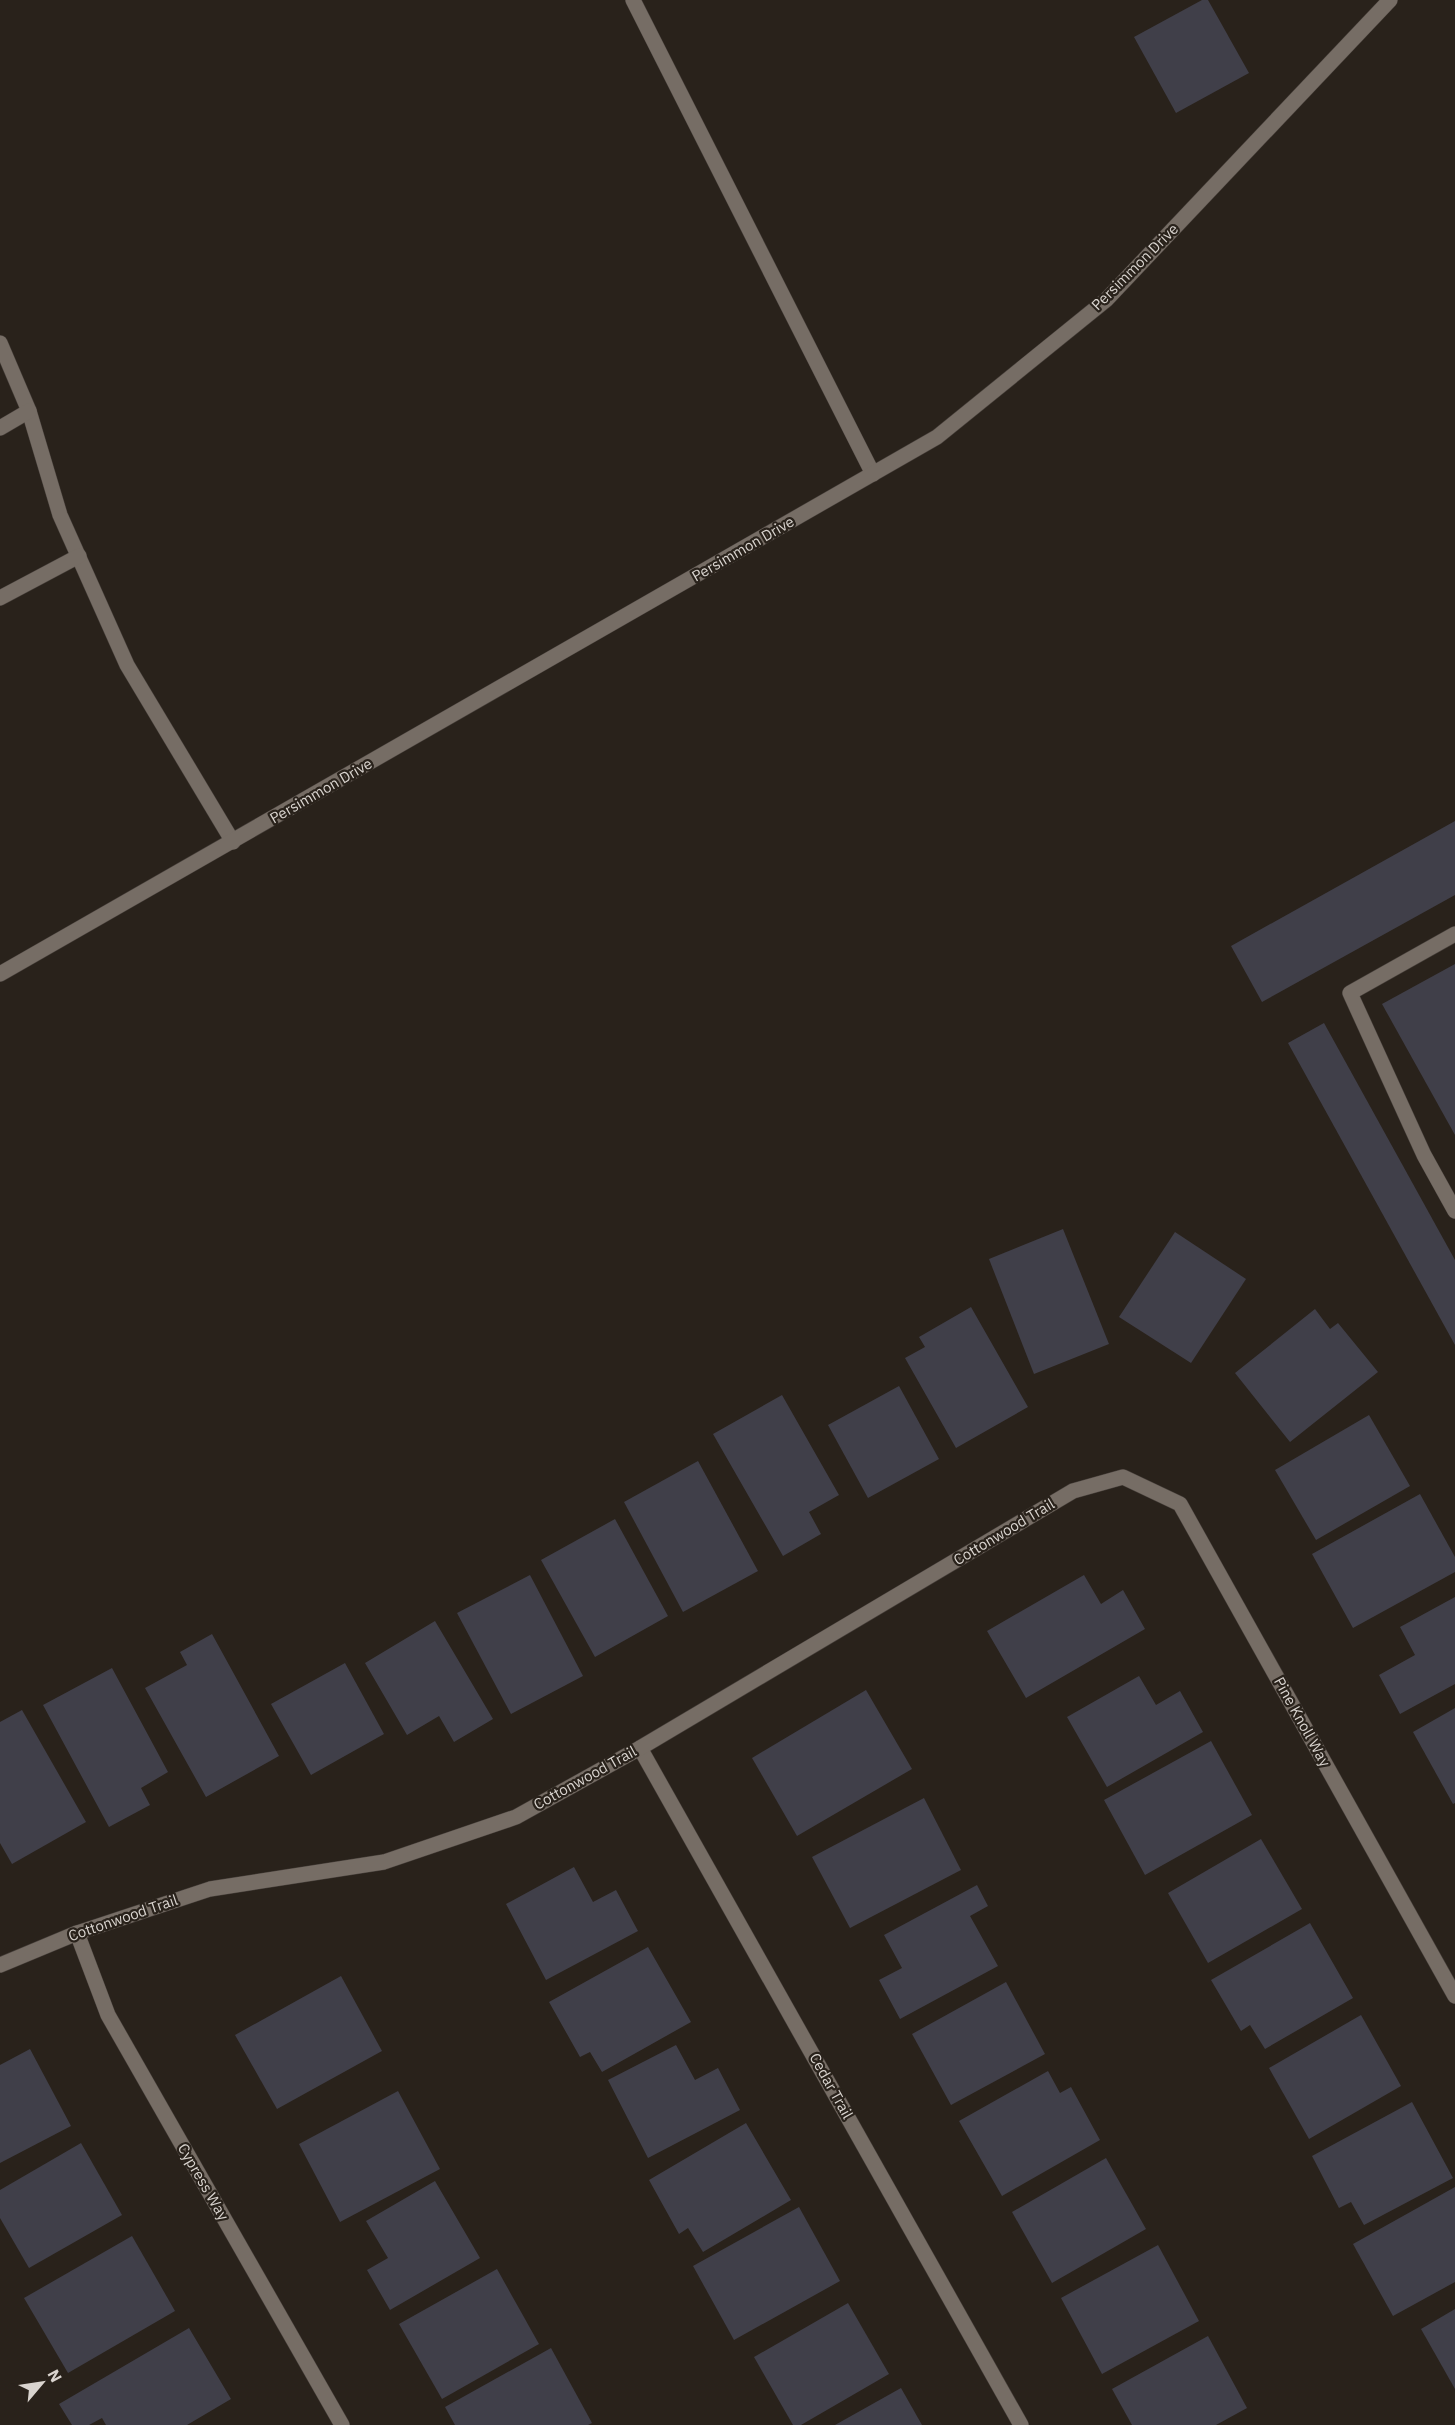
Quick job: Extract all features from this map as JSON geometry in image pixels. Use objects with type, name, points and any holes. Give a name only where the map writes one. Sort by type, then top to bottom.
[{"type":"street","points":[[633,0],[873,474]]},
{"type":"street","name":"Persimmon Drive","points":[[0,974],[937,437],[1106,300],[1390,0]]},
{"type":"street","points":[[0,343],[29,411],[60,515],[127,665],[233,842]]},
{"type":"street","points":[[0,428],[29,411]]},
{"type":"street","points":[[0,598],[79,556]]},
{"type":"street","points":[[1455,934],[1350,993],[1424,1155],[1455,1211]]},
{"type":"street","name":"Cottonwood Trail","points":[[0,1965],[77,1933],[210,1889],[384,1862],[516,1817],[640,1748],[1073,1491],[1123,1477]]},
{"type":"street","name":"Pine Knoll Way","points":[[1123,1477],[1180,1504],[1455,1996]]},
{"type":"street","name":"Cedar Trail","points":[[640,1748],[1021,2425]]},
{"type":"street","name":"Cypress Way","points":[[77,1933],[108,2015],[342,2425]]},
{"type":"building","points":[[1202,0],[1208,0],[1249,73],[1176,113],[1134,37]]},
{"type":"building","points":[[1455,821],[1455,895],[1262,1002],[1231,946]]},
{"type":"building","points":[[1455,964],[1455,1135],[1382,1004]]},
{"type":"building","points":[[1324,1023],[1455,1260],[1455,1345],[1288,1043]]},
{"type":"building","points":[[1063,1229],[1109,1344],[1034,1374],[989,1259]]},
{"type":"building","points":[[1175,1232],[1246,1279],[1191,1363],[1119,1317]]},
{"type":"building","points":[[971,1307],[1028,1407],[956,1448],[905,1358],[925,1347],[919,1337]]},
{"type":"building","points":[[1315,1309],[1330,1329],[1338,1323],[1378,1372],[1290,1442],[1235,1373]]},
{"type":"building","points":[[899,1386],[939,1459],[868,1498],[828,1425]]},
{"type":"building","points":[[782,1395],[839,1495],[809,1512],[821,1534],[783,1556],[713,1434]]},
{"type":"building","points":[[1369,1415],[1410,1486],[1316,1540],[1275,1470]]},
{"type":"building","points":[[698,1461],[758,1571],[683,1612],[624,1502]]},
{"type":"building","points":[[1420,1494],[1455,1557],[1455,1572],[1353,1628],[1312,1554]]},
{"type":"building","points":[[615,1519],[668,1616],[595,1657],[541,1560]]},
{"type":"building","points":[[530,1575],[583,1676],[511,1714],[457,1613]]},
{"type":"building","points":[[1084,1575],[1101,1604],[1123,1590],[1145,1629],[1026,1698],[987,1631]]},
{"type":"building","points":[[1455,1597],[1455,1684],[1400,1714],[1379,1675],[1415,1655],[1400,1627]]},
{"type":"building","points":[[435,1621],[493,1719],[454,1742],[439,1716],[407,1735],[365,1663]]},
{"type":"building","points":[[212,1634],[279,1756],[206,1797],[145,1688],[187,1665],[180,1652]]},
{"type":"building","points":[[345,1663],[384,1734],[311,1775],[271,1704]]},
{"type":"building","points":[[112,1668],[168,1772],[141,1788],[150,1805],[109,1827],[43,1705]]},
{"type":"building","points":[[1139,1676],[1156,1705],[1180,1691],[1203,1732],[1107,1787],[1067,1717]]},
{"type":"building","points":[[866,1690],[912,1769],[797,1836],[752,1758]]},
{"type":"building","points":[[1455,1708],[1455,1803],[1453,1804],[1413,1732]]},
{"type":"building","points":[[22,1710],[86,1822],[12,1864],[0,1843],[0,1722]]},
{"type":"building","points":[[1211,1741],[1252,1815],[1145,1875],[1104,1800]]},
{"type":"building","points":[[924,1798],[961,1870],[850,1928],[812,1857]]},
{"type":"building","points":[[1261,1839],[1302,1909],[1208,1963],[1168,1893]]},
{"type":"building","points":[[574,1867],[593,1902],[616,1890],[638,1931],[546,1980],[506,1904]]},
{"type":"building","points":[[977,1885],[988,1906],[970,1916],[998,1966],[900,2019],[879,1980],[902,1968],[884,1935]]},
{"type":"building","points":[[1310,1923],[1353,1998],[1265,2049],[1250,2025],[1241,2031],[1211,1980]]},
{"type":"building","points":[[648,1947],[691,2022],[602,2072],[590,2052],[580,2057],[549,2002]]},
{"type":"building","points":[[341,1976],[382,2051],[277,2109],[235,2035]]},
{"type":"building","points":[[1006,1982],[1045,2054],[951,2105],[912,2034]]},
{"type":"building","points":[[1361,2015],[1401,2086],[1309,2139],[1269,2068]]},
{"type":"building","points":[[676,2045],[695,2080],[718,2068],[740,2110],[648,2158],[608,2080]]},
{"type":"building","points":[[30,2049],[71,2126],[0,2163],[0,2065]]},
{"type":"building","points":[[1048,2071],[1060,2093],[1071,2087],[1100,2140],[1002,2196],[959,2121]]},
{"type":"building","points":[[398,2091],[440,2169],[340,2222],[299,2144]]},
{"type":"building","points":[[1412,2102],[1453,2178],[1364,2225],[1351,2202],[1339,2208],[1312,2156]]},
{"type":"building","points":[[746,2123],[791,2200],[703,2252],[688,2228],[679,2234],[649,2180]]},
{"type":"building","points":[[81,2143],[122,2215],[29,2268],[0,2218],[0,2190]]},
{"type":"building","points":[[1106,2158],[1146,2229],[1052,2283],[1012,2212]]},
{"type":"building","points":[[435,2181],[480,2258],[390,2310],[367,2270],[388,2258],[366,2221]]},
{"type":"building","points":[[1455,2187],[1455,2282],[1393,2316],[1353,2244]]},
{"type":"building","points":[[799,2207],[840,2281],[734,2340],[693,2266]]},
{"type":"building","points":[[132,2236],[175,2311],[68,2373],[24,2298]]},
{"type":"building","points":[[1158,2245],[1199,2321],[1102,2374],[1061,2298]]},
{"type":"building","points":[[497,2269],[539,2344],[442,2399],[399,2324]]},
{"type":"building","points":[[848,2303],[889,2374],[801,2425],[793,2425],[754,2357]]},
{"type":"building","points":[[1455,2309],[1455,2389],[1421,2329]]},
{"type":"building","points":[[189,2328],[231,2399],[187,2425],[106,2425],[102,2418],[89,2425],[72,2425],[59,2404]]},
{"type":"building","points":[[1208,2336],[1247,2408],[1216,2425],[1132,2425],[1112,2389]]},
{"type":"building","points":[[551,2348],[592,2423],[588,2425],[455,2425],[445,2407]]},
{"type":"building","points":[[901,2388],[922,2425],[835,2425]]}]
